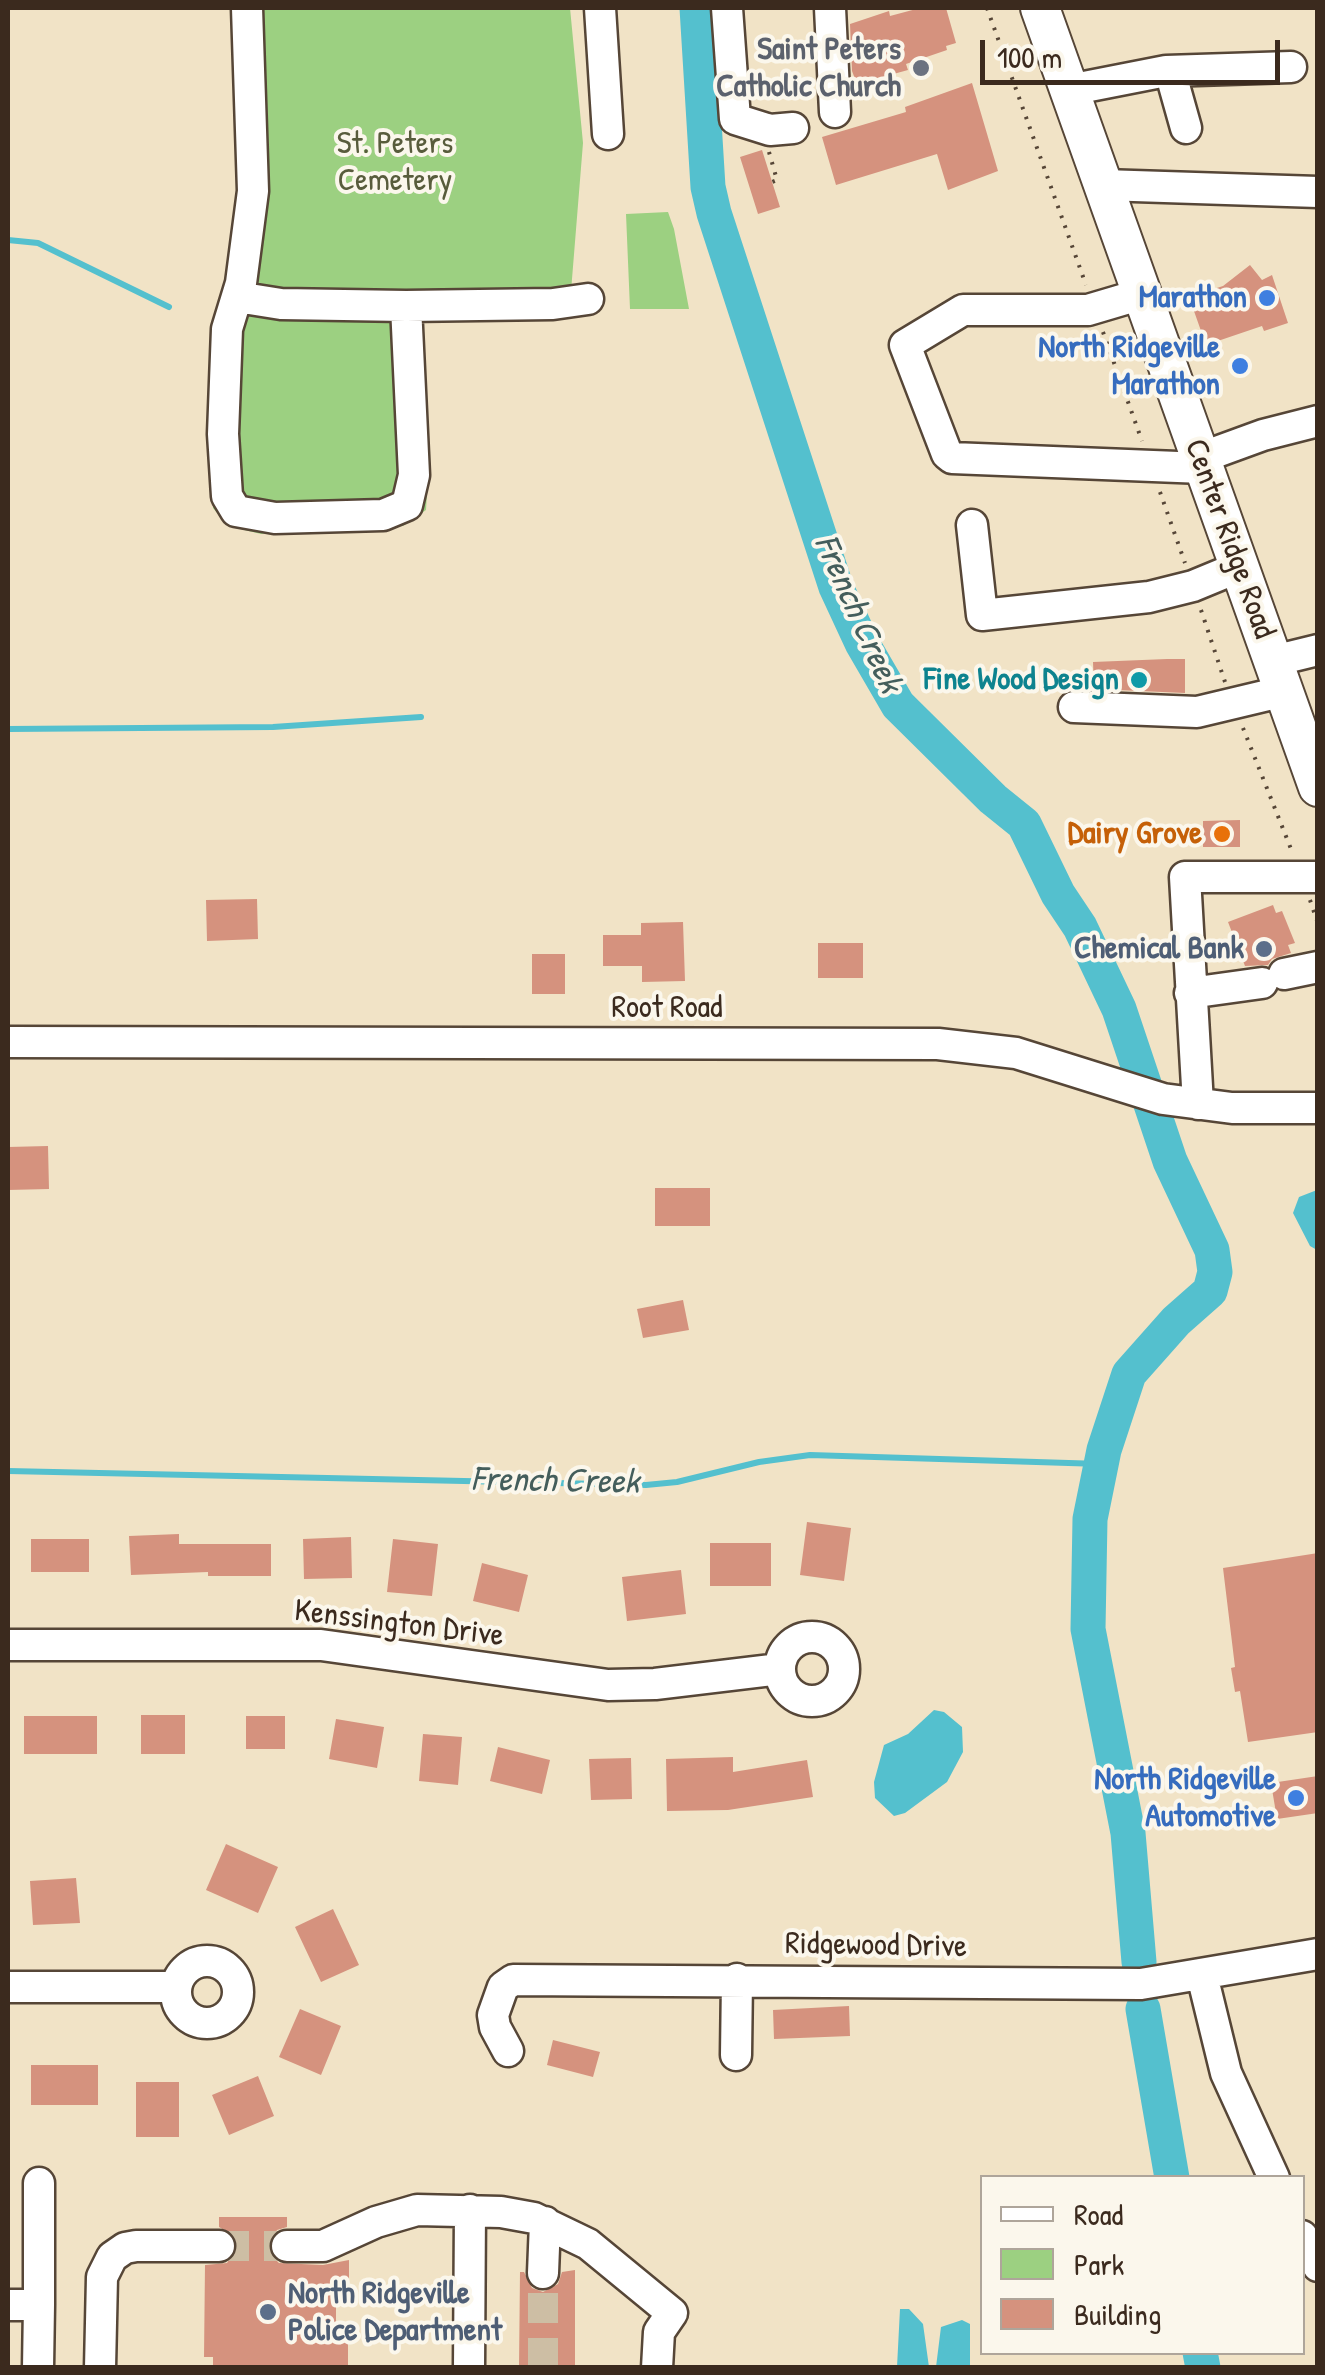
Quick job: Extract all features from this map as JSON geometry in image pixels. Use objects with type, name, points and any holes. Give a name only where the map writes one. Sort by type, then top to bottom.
[{"type":"main road","name":"Center Ridge Road","points":[[1040,8],[1318,787]]},
{"type":"street","points":[[246,8],[253,191],[237,297],[227,329],[223,434],[226,496],[236,511],[275,518],[383,515],[407,505],[414,475],[406,306]]},
{"type":"street","points":[[600,8],[608,134]]},
{"type":"street","points":[[726,8],[735,119],[770,130],[793,128]]},
{"type":"street","points":[[830,8],[835,112]]},
{"type":"street","points":[[1069,90],[1170,71],[1291,67]]},
{"type":"street","points":[[1170,71],[1186,128]]},
{"type":"street","points":[[1103,185],[1318,192]]},
{"type":"street","points":[[1142,294],[1088,310],[963,310],[905,345],[947,454],[952,458],[1202,463],[1263,434],[1318,420]]},
{"type":"street","points":[[237,297],[281,304],[406,306],[553,304],[588,299]]},
{"type":"street","points":[[972,525],[982,615],[1149,597],[1193,586],[1239,567]]},
{"type":"street","points":[[1074,706],[1197,712],[1279,676],[1318,650]]},
{"type":"street","points":[[1198,1104],[1185,877],[1318,877]]},
{"type":"street","points":[[1190,994],[1318,966]]},
{"type":"street","name":"Root Road","points":[[8,1042],[938,1044],[1016,1054],[1164,1099],[1232,1108],[1318,1108]]},
{"type":"street","name":"Kenssington Drive","points":[[8,1645],[320,1645],[608,1685],[655,1684],[780,1668]]},
{"type":"street","name":"Ridgewood Drive","points":[[508,2051],[493,2015],[503,1987],[514,1980],[1141,1984],[1318,1954]]},
{"type":"street","points":[[1202,1975],[1226,2072],[1273,2175]]},
{"type":"street","points":[[736,2055],[737,1980]]},
{"type":"street","points":[[8,1987],[176,1988]]},
{"type":"street","points":[[38,2368],[40,2184]]},
{"type":"street","points":[[469,2368],[470,2210]]},
{"type":"street","points":[[287,2246],[332,2244],[364,2227],[410,2212],[512,2212],[545,2222],[602,2253],[672,2313],[660,2332],[657,2368]]},
{"type":"street","points":[[544,2273],[545,2222]]},
{"type":"street","points":[[1305,2242],[1318,2266]]},
{"type":"street","points":[[100,2368],[102,2277],[112,2257],[124,2248],[136,2246],[218,2246]]},
{"type":"street","points":[[8,2305],[39,2305]]},
{"type":"path","points":[[767,146],[777,180],[772,182]]},
{"type":"green space","name":"St. Peters Cemetery","points":[[234,8],[570,8],[583,143],[569,316],[421,317],[429,460],[426,510],[403,526],[261,534],[228,526],[213,508],[214,329],[227,289],[239,200]]},
{"type":"green space","points":[[668,212],[689,309],[630,309],[626,214]]},
{"type":"water","points":[[1317,1190],[1317,1250],[1310,1246],[1293,1213],[1299,1197]]},
{"type":"water","points":[[934,1710],[944,1712],[962,1727],[963,1752],[947,1782],[905,1813],[894,1816],[875,1798],[874,1782],[884,1745],[908,1734]]},
{"type":"water","points":[[900,2309],[909,2309],[923,2324],[929,2367],[897,2367]]},
{"type":"water","points":[[962,2320],[970,2324],[970,2367],[936,2367],[941,2327]]},
{"type":"building","points":[[920,8],[946,8],[956,43],[906,64],[908,70],[857,84],[852,71],[850,24],[889,11],[890,16]]},
{"type":"building","points":[[972,83],[998,171],[948,190],[937,154],[836,185],[822,137],[906,112],[905,107]]},
{"type":"building","points":[[762,150],[780,207],[758,214],[740,157]]},
{"type":"building","points":[[1250,265],[1262,280],[1272,275],[1288,323],[1264,331],[1262,326],[1206,345],[1189,297],[1223,286]]},
{"type":"building","name":"Fine Wood Design","points":[[1185,659],[1185,693],[1094,689],[1093,662]]},
{"type":"building","name":"Dairy Grove","points":[[1240,820],[1240,847],[1203,847],[1203,821]]},
{"type":"building","points":[[257,899],[258,939],[207,941],[206,900]]},
{"type":"building","name":"Chemical Bank","points":[[1273,905],[1276,913],[1282,911],[1295,943],[1288,945],[1291,953],[1272,959],[1268,965],[1245,966],[1228,922]]},
{"type":"building","points":[[683,922],[685,981],[642,982],[642,966],[603,966],[603,935],[641,935],[641,923]]},
{"type":"building","points":[[818,943],[863,943],[863,978],[818,978]]},
{"type":"building","points":[[532,954],[565,954],[565,994],[532,994]]},
{"type":"building","points":[[48,1146],[49,1189],[8,1190],[8,1147]]},
{"type":"building","points":[[655,1188],[710,1188],[710,1226],[655,1226]]},
{"type":"building","points":[[683,1300],[689,1330],[643,1338],[637,1309]]},
{"type":"building","points":[[807,1522],[851,1528],[844,1581],[800,1575]]},
{"type":"building","points":[[179,1534],[179,1544],[271,1544],[271,1576],[208,1576],[208,1572],[131,1575],[129,1536]]},
{"type":"building","points":[[351,1537],[352,1578],[304,1579],[303,1539]]},
{"type":"building","points":[[31,1539],[89,1539],[89,1572],[31,1572]]},
{"type":"building","points":[[393,1539],[438,1544],[432,1596],[387,1592]]},
{"type":"building","points":[[710,1543],[771,1543],[771,1586],[710,1586]]},
{"type":"building","points":[[1318,1553],[1318,1732],[1248,1742],[1240,1691],[1235,1692],[1231,1668],[1235,1667],[1223,1568]]},
{"type":"building","points":[[482,1563],[528,1575],[519,1612],[473,1601]]},
{"type":"building","points":[[681,1570],[686,1614],[627,1621],[622,1577]]},
{"type":"building","points":[[141,1715],[185,1715],[185,1754],[141,1754]]},
{"type":"building","points":[[24,1716],[97,1716],[97,1754],[24,1754]]},
{"type":"building","points":[[246,1716],[285,1716],[285,1749],[246,1749]]},
{"type":"building","points":[[336,1719],[384,1727],[377,1768],[329,1759]]},
{"type":"building","points":[[423,1734],[462,1737],[458,1785],[419,1781]]},
{"type":"building","points":[[498,1747],[550,1760],[542,1794],[490,1781]]},
{"type":"building","points":[[733,1757],[733,1772],[807,1760],[813,1797],[728,1810],[667,1811],[666,1759]]},
{"type":"building","points":[[631,1758],[632,1799],[591,1800],[589,1759]]},
{"type":"building","name":"North Ridgeville Automotive","points":[[1318,1776],[1318,1813],[1277,1819],[1271,1783]]},
{"type":"building","points":[[226,1844],[278,1867],[258,1913],[206,1890]]},
{"type":"building","points":[[76,1878],[80,1923],[33,1925],[30,1881]]},
{"type":"building","points":[[333,1909],[359,1965],[321,1982],[295,1927]]},
{"type":"building","points":[[849,2006],[850,2036],[774,2039],[773,2010]]},
{"type":"building","points":[[300,2009],[341,2026],[321,2075],[279,2057]]},
{"type":"building","points":[[553,2040],[600,2052],[593,2077],[547,2065]]},
{"type":"building","points":[[31,2065],[98,2065],[98,2105],[31,2105]]},
{"type":"building","points":[[258,2076],[274,2116],[229,2135],[212,2095]]},
{"type":"building","points":[[136,2082],[179,2082],[179,2137],[136,2137]]},
{"type":"building","points":[[219,2217],[287,2217],[287,2227],[277,2230],[268,2245],[279,2263],[323,2265],[349,2260],[349,2280],[336,2280],[336,2328],[348,2328],[348,2368],[213,2368],[213,2357],[204,2357],[205,2265],[227,2263],[238,2247],[235,2236],[219,2227]]},
{"type":"building","points":[[575,2270],[575,2368],[519,2368],[520,2272],[524,2272],[532,2288],[543,2292],[558,2284],[562,2272]]},
{"type":"waterway","name":"French Creek","points":[[697,8],[708,187],[714,213],[836,587],[862,643],[898,705],[993,799],[1024,824],[1119,1009],[1170,1161],[1212,1250],[1215,1272],[1210,1291],[1176,1321],[1129,1374],[1104,1450],[1090,1519],[1088,1629],[1128,1833],[1139,1962]]},
{"type":"waterway","points":[[8,240],[38,243],[169,307]]},
{"type":"waterway","points":[[8,729],[273,727],[421,717]]},
{"type":"waterway","name":"French Creek","points":[[8,1471],[646,1485],[810,1455],[1101,1464]]},
{"type":"waterway","name":"French Creek","points":[[1143,2009],[1171,2175]]},
{"type":"waterway","name":"French Creek","points":[[1201,2355],[1203,2368]]},
{"type":"tunnel","points":[[219,2246],[287,2246]]},
{"type":"tunnel","points":[[543,2273],[543,2368]]},
{"type":"place","name":"Saint Peters Catholic Church","points":[[921,68]]},
{"type":"place","name":"Marathon","points":[[1267,298]]},
{"type":"place","name":"North Ridgeville Marathon","points":[[1240,366]]},
{"type":"place","name":"Fine Wood Design","points":[[1139,680]]},
{"type":"place","name":"Dairy Grove","points":[[1222,834]]},
{"type":"place","name":"Chemical Bank","points":[[1264,949]]},
{"type":"place","name":"North Ridgeville Automotive","points":[[1296,1798]]},
{"type":"place","name":"North Ridgeville Police Department","points":[[268,2312]]}]
